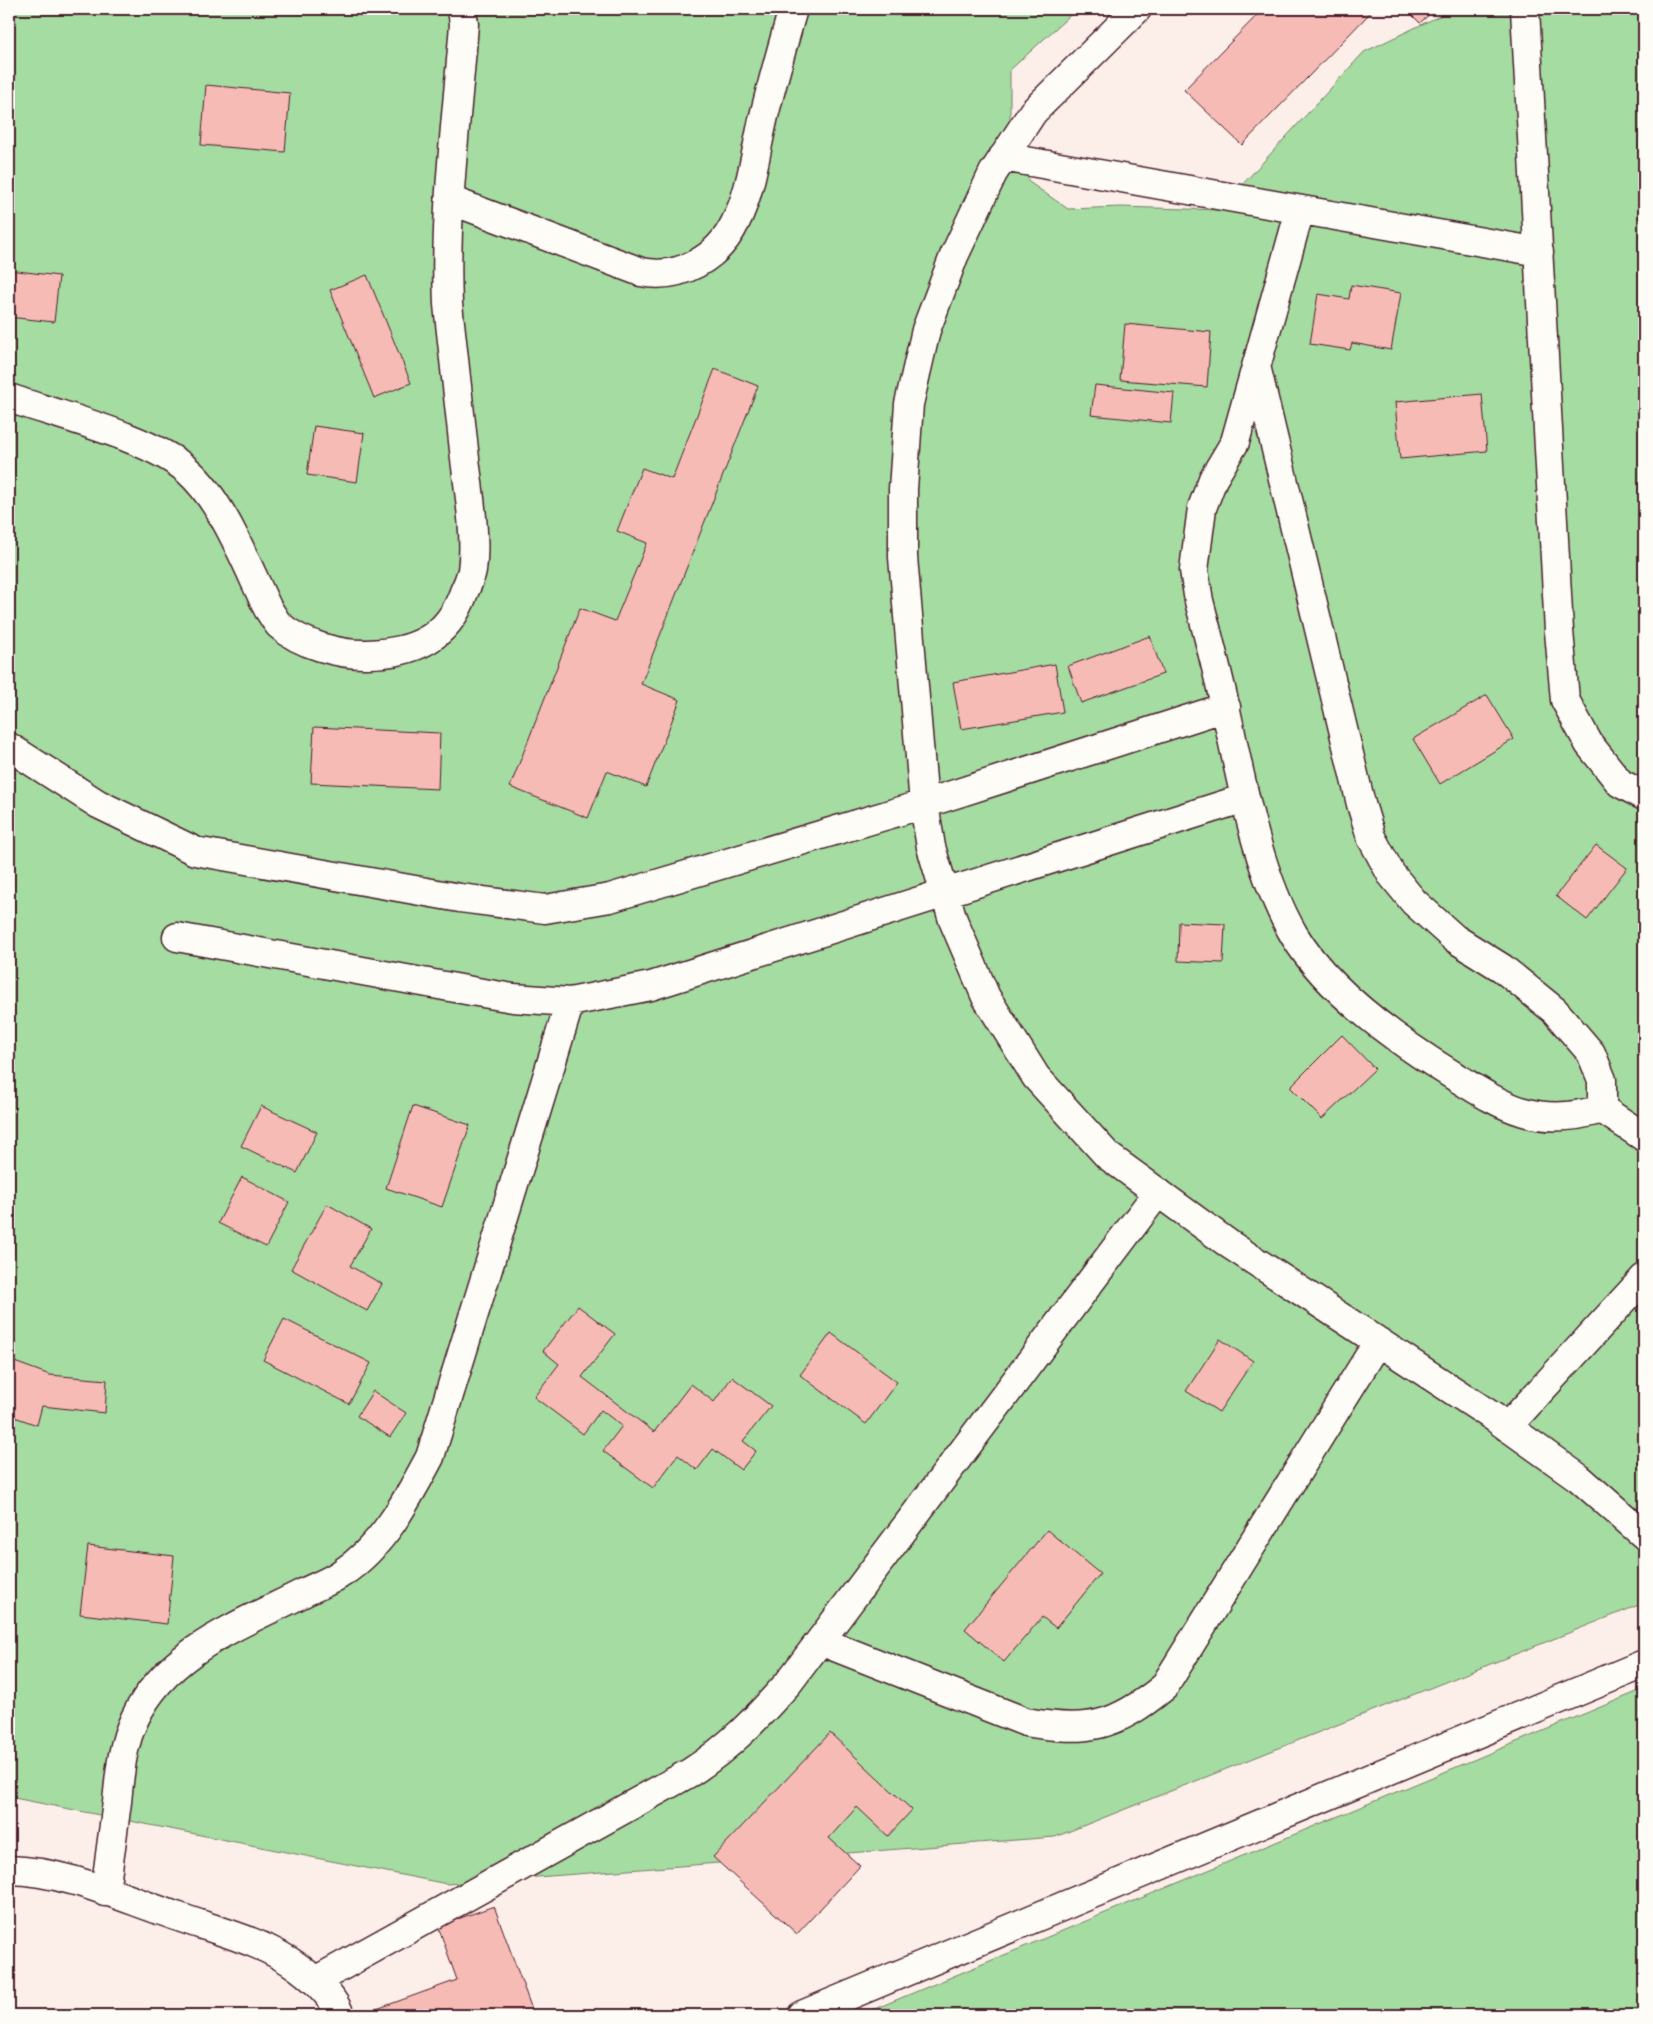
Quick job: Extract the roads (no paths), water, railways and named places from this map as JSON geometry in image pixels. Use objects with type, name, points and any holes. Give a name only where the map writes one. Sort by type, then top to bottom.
[{"type":"street","points":[[9,398],[133,440],[188,470],[217,505],[268,609],[279,624],[298,637],[326,648],[363,654],[405,650],[424,642],[445,627],[459,607],[472,571],[472,524],[446,270],[464,24],[462,9]]},
{"type":"street","points":[[450,200],[641,272],[652,274],[674,272],[699,262],[713,253],[736,223],[793,9]]},
{"type":"street","points":[[1137,9],[1033,112],[993,174],[954,256],[926,330],[909,404],[903,489],[903,557],[924,804],[931,847],[953,920],[986,997],[1036,1077],[1108,1156],[1229,1244],[1507,1427],[1580,1478],[1644,1535]]},
{"type":"street","points":[[1525,9],[1559,630],[1565,700],[1589,744],[1620,782],[1644,796]]},
{"type":"street","points":[[1003,157],[1539,252]]},
{"type":"street","points":[[1300,210],[1235,442],[1213,479],[1202,508],[1194,570],[1199,601],[1226,707],[1245,798],[1274,894],[1294,935],[1321,970],[1360,1010],[1422,1056],[1499,1104],[1528,1114],[1555,1117],[1581,1115],[1602,1109],[1644,1137]]},
{"type":"street","points":[[1256,368],[1356,784],[1371,837],[1391,874],[1414,902],[1454,938],[1502,968],[1555,1011],[1591,1054],[1602,1080],[1602,1109]]},
{"type":"street","points":[[9,747],[98,804],[194,851],[460,898],[545,909],[610,898],[924,804],[1226,707]]},
{"type":"street","points":[[177,937],[476,992],[513,998],[570,1002],[651,986],[1245,798]]},
{"type":"street","points":[[105,1892],[124,1746],[136,1716],[156,1688],[174,1666],[200,1646],[341,1574],[368,1553],[409,1496],[430,1457],[570,1002]]},
{"type":"street","points":[[315,1981],[691,1772],[722,1751],[755,1722],[820,1642],[1158,1192]]},
{"type":"street","points":[[1507,1427],[1644,1278]]},
{"type":"street","points":[[820,1642],[1026,1722],[1058,1728],[1084,1727],[1112,1722],[1140,1707],[1164,1687],[1378,1342]]},
{"type":"street","points":[[802,2015],[1644,1664]]},
{"type":"street","points":[[9,1870],[31,1870],[71,1880],[261,1946],[297,1966],[320,1985],[340,2015]]}]
